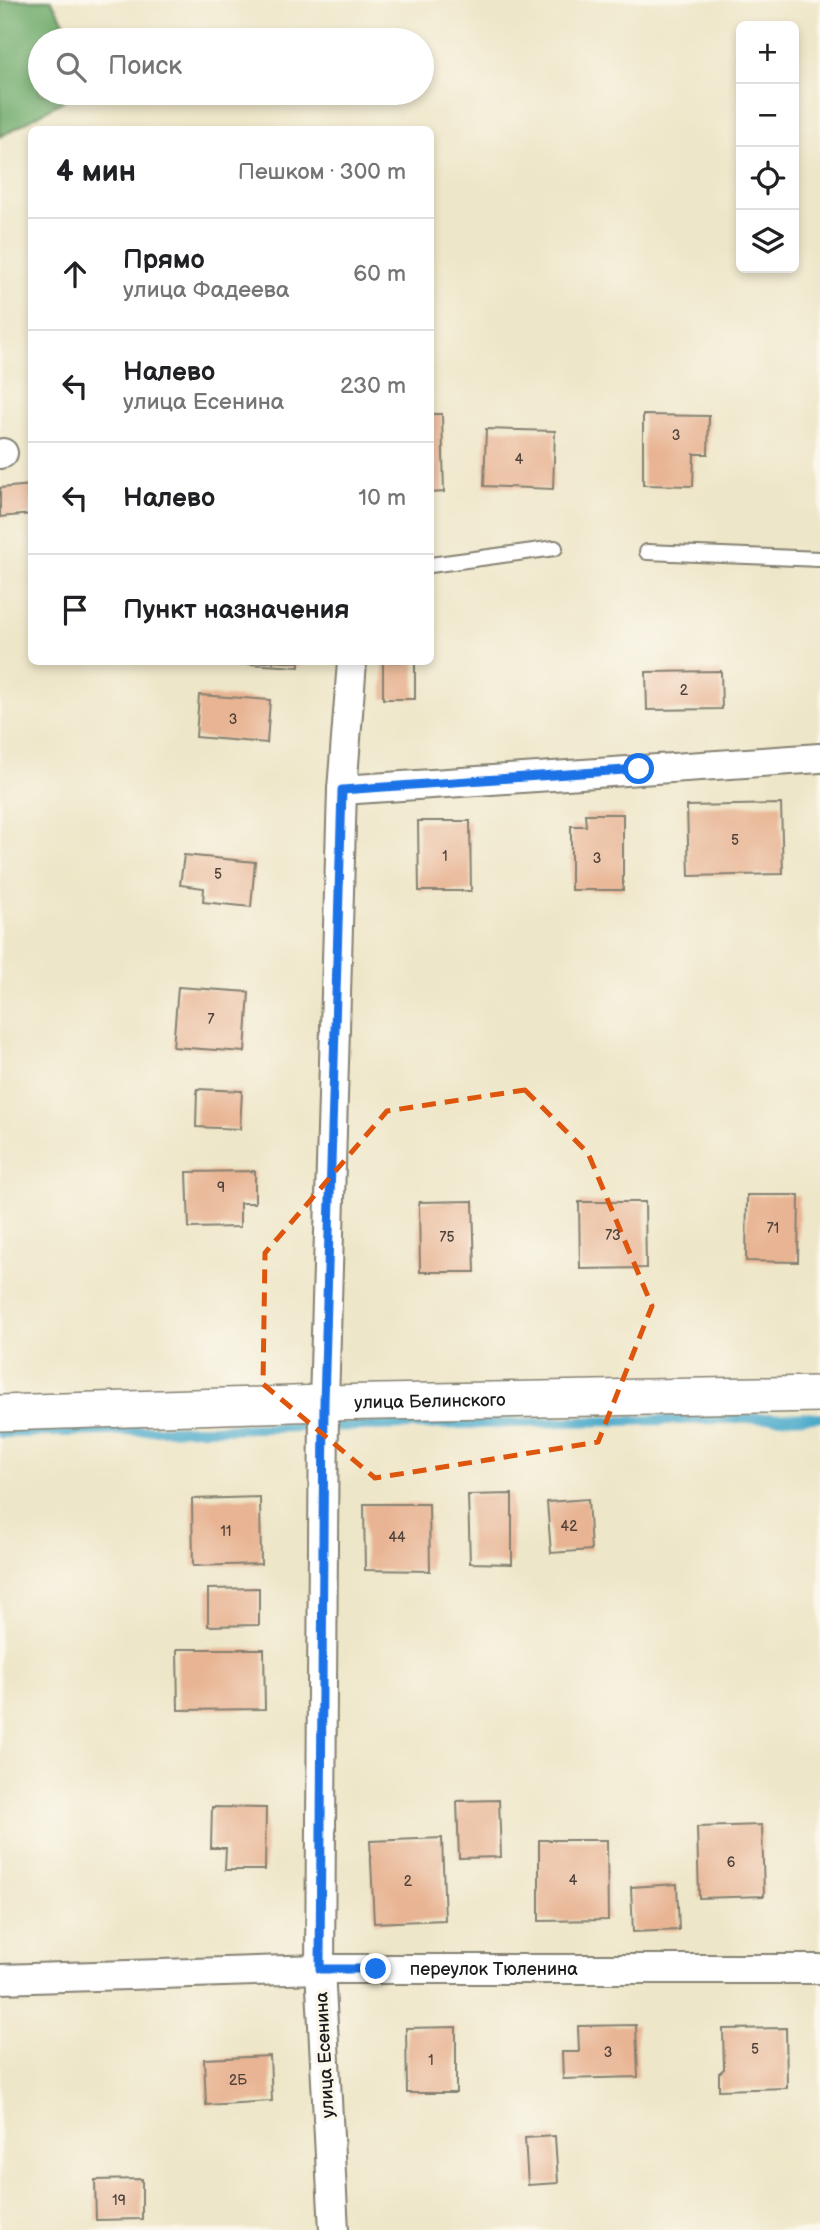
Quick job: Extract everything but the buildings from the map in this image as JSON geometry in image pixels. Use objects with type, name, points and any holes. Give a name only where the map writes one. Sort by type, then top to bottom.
[{"type":"street","name":"улица Есенина","points":[[334,2230],[320,1969],[324,1403],[342,790],[352,665]]},
{"type":"street","points":[[342,790],[820,758]]},
{"type":"street","name":"улица Белинского","points":[[0,1413],[324,1403],[820,1394]]},
{"type":"street","name":"переулок Тюленина","points":[[0,1979],[320,1969],[820,1969]]},
{"type":"lane","points":[[434,564],[555,548]]},
{"type":"lane","points":[[647,552],[820,559]]},
{"type":"highlighted area","points":[[525,1090],[588,1153],[652,1306],[598,1442],[375,1478],[263,1384],[265,1253],[387,1111]]},
{"type":"green space","points":[[0,0],[51,0],[68,28],[28,28],[28,105],[56,105],[0,137]]},
{"type":"waterway","points":[[0,1433],[820,1417]]},
{"type":"route","points":[[376,1969],[320,1969],[324,1403],[342,790],[639,769]]}]
